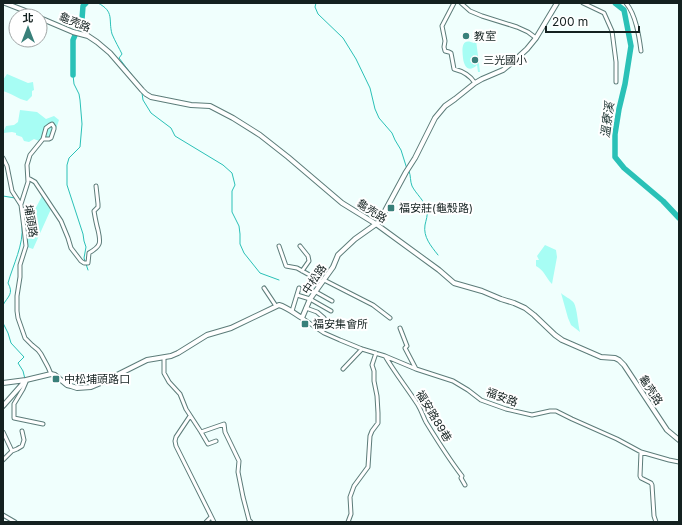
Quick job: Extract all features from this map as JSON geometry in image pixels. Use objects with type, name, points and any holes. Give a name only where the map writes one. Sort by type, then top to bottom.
[{"type":"street","points":[[5,3],[18,8]]},
{"type":"street","points":[[454,3],[442,26],[445,51],[451,53],[454,69],[465,73],[475,83]]},
{"type":"street","points":[[461,3],[470,11],[517,27],[536,38]]},
{"type":"street","name":"中松路","points":[[302,318],[310,299],[333,267],[338,255],[355,239],[376,224],[383,216],[435,118],[445,106],[475,83],[503,70],[527,49],[536,38],[557,3]]},
{"type":"street","points":[[584,3],[604,13],[612,31],[616,62],[616,82]]},
{"type":"street","points":[[626,3],[629,6],[637,26],[641,51]]},
{"type":"street","name":"龜壳路","points":[[48,21],[73,32],[88,36],[97,42],[110,52],[142,90],[151,97],[191,105],[210,106],[260,135],[342,203],[376,224],[439,270],[454,283],[514,302],[534,315],[562,340],[601,357],[615,358],[619,360],[624,365],[667,430],[679,440]]},
{"type":"street","points":[[21,204],[26,191],[28,178],[27,165],[30,155],[43,139],[46,128],[52,124],[54,129],[51,138],[43,139]]},
{"type":"street","name":"埔頭路","points":[[3,158],[7,166],[12,191],[21,204],[26,246],[20,265],[17,296],[19,324],[26,339],[41,354],[51,374]]},
{"type":"street","points":[[28,178],[35,182],[41,194],[50,204],[61,221],[71,248],[84,263],[88,263],[89,253],[95,250],[101,240],[94,211],[98,207],[96,186]]},
{"type":"street","points":[[279,246],[286,266],[297,268],[373,305],[390,318]]},
{"type":"street","points":[[300,246],[308,256],[309,261],[302,271]]},
{"type":"street","points":[[264,288],[276,306]]},
{"type":"street","points":[[292,311],[299,288]]},
{"type":"street","points":[[316,292],[332,301]]},
{"type":"street","points":[[296,295],[310,299],[331,312]]},
{"type":"street","points":[[3,383],[26,380],[51,374],[55,375],[67,385],[77,388],[92,387],[146,360],[164,358],[178,353],[207,335],[231,328],[278,305],[292,311],[302,318]]},
{"type":"street","points":[[306,308],[317,312],[324,318]]},
{"type":"street","name":"福安路","points":[[302,318],[324,333],[362,349],[453,381],[481,400],[506,409],[532,415],[556,411],[617,439],[641,452],[679,462]]},
{"type":"street","points":[[400,328],[407,346],[406,348],[416,369]]},
{"type":"street","points":[[343,368],[362,349]]},
{"type":"street","points":[[348,522],[351,514],[350,497],[354,486],[368,467],[370,436],[378,423],[377,396],[372,366],[376,353]]},
{"type":"street","name":"福安路89巷","points":[[385,356],[419,407],[425,420],[451,462],[462,476],[461,478],[465,485]]},
{"type":"street","points":[[164,358],[164,373],[169,382],[180,394],[190,416],[208,444],[216,441]]},
{"type":"street","points":[[3,406],[26,380]]},
{"type":"street","points":[[26,380],[23,389],[14,404],[14,418],[43,424]]},
{"type":"street","points":[[190,416],[176,437],[176,446],[214,522]]},
{"type":"street","points":[[201,432],[224,424],[225,432],[239,461],[238,472],[243,497],[249,520],[251,522]]},
{"type":"street","points":[[3,460],[12,451],[22,446],[24,440],[22,431]]},
{"type":"street","points":[[3,432],[12,451]]},
{"type":"street","points":[[641,452],[640,476],[652,485],[654,516],[656,522]]},
{"type":"street","points":[[4,517],[15,522]]},
{"type":"street","points":[[206,522],[211,517]]},
{"type":"shaded area","points":[[474,40],[476,40],[480,72],[478,72],[477,65],[472,69],[467,68],[462,51],[465,43],[474,43]]},
{"type":"shaded area","points":[[7,74],[28,83],[33,82],[34,90],[32,91],[32,96],[27,101],[3,91],[3,80]]},
{"type":"shaded area","points":[[20,110],[37,112],[46,119],[54,116],[59,120],[54,135],[50,141],[39,141],[34,139],[29,142],[24,141],[22,137],[16,135],[16,133],[3,133],[6,126],[14,125],[18,122]]},
{"type":"shaded area","points":[[42,196],[51,209],[33,249],[27,247],[27,225]]},
{"type":"shaded area","points":[[545,245],[556,250],[557,257],[552,284],[536,266],[536,260],[539,260],[537,256]]},
{"type":"shaded area","points":[[561,293],[574,303],[580,332],[571,325]]},
{"type":"waterway","points":[[73,75],[73,40],[82,19],[83,6],[86,3]]},
{"type":"waterway","points":[[98,3],[109,13],[112,34],[122,54],[119,58],[138,83]]},
{"type":"waterway","points":[[316,3],[315,7],[318,14],[343,38],[356,59],[370,88],[375,109],[379,118],[392,133],[401,150],[407,169]]},
{"type":"waterway","name":"溫寮溪","points":[[615,3],[624,10],[631,46],[615,134],[615,157],[624,168],[663,201],[679,218]]},
{"type":"waterway","points":[[73,75],[74,84],[79,94],[82,124],[80,147],[69,158],[67,165],[67,185],[83,234],[86,247],[84,258],[88,270]]},
{"type":"waterway","points":[[142,93],[143,100],[151,113],[171,128],[175,136],[223,165],[232,173],[235,185],[232,191],[232,212],[239,226],[240,244],[244,253],[260,273],[279,280]]},
{"type":"waterway","points":[[409,171],[412,186],[427,210],[425,225],[426,237],[438,255]]},
{"type":"waterway","points":[[3,196],[15,198],[20,207]]},
{"type":"waterway","points":[[3,305],[10,292],[8,283],[20,247],[22,226]]},
{"type":"waterway","points":[[3,323],[11,343],[24,357],[18,363],[23,371],[25,379]]},
{"type":"place","name":"教室","points":[[466,36]]},
{"type":"place","name":"三光國小","points":[[475,60]]},
{"type":"place","name":"福安莊(龜殼路)","points":[[391,208]]},
{"type":"place","name":"福安集會所","points":[[305,324]]},
{"type":"place","name":"中松埔頭路口","points":[[56,379]]}]
